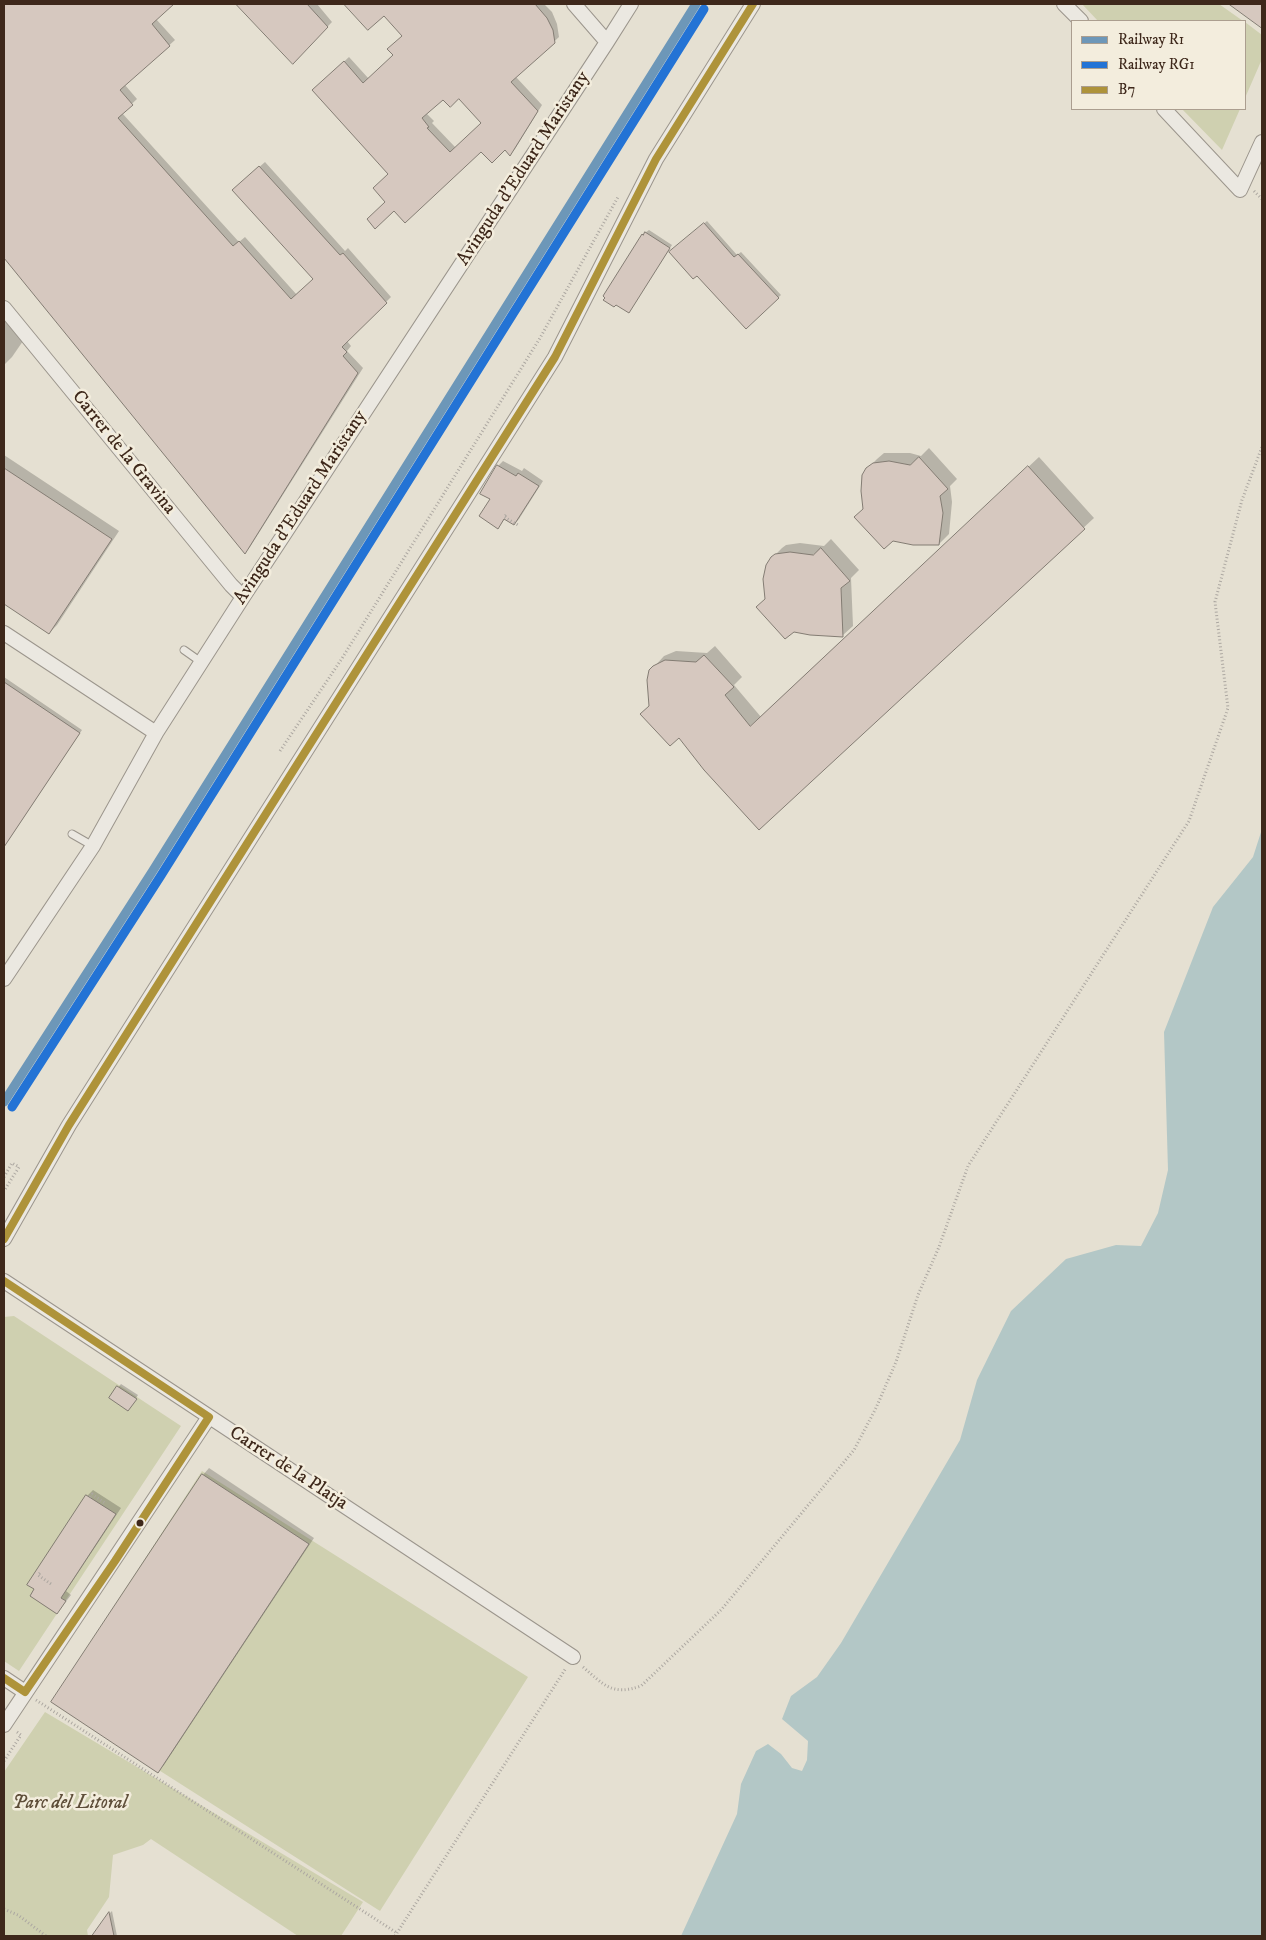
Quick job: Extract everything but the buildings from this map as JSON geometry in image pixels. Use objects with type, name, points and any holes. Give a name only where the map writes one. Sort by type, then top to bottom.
[{"type":"street","points":[[574,4],[607,42]]},
{"type":"street","name":"Avinguda d'Eduard Maristany","points":[[4,979],[92,846],[156,733],[201,662],[631,4]]},
{"type":"street","points":[[4,1239],[70,1125],[555,357],[656,159],[753,4]]},
{"type":"street","points":[[1064,4],[1080,20]]},
{"type":"street","points":[[1165,110],[1240,190],[1262,142]]},
{"type":"street","name":"Carrer de la Gravina","points":[[4,308],[231,585],[243,597]]},
{"type":"street","points":[[4,633],[156,733]]},
{"type":"street","name":"Carrer de la Platja","points":[[4,1281],[573,1657]]},
{"type":"street","points":[[4,1725],[115,1561],[209,1417]]},
{"type":"street","points":[[4,1678],[25,1692]]},
{"type":"lane","points":[[184,650],[201,662]]},
{"type":"lane","points":[[72,834],[92,846]]},
{"type":"path","points":[[280,751],[341,660],[540,338],[621,192]]},
{"type":"path","points":[[25,1692],[396,1935],[573,1657],[606,1687],[627,1691],[641,1686],[720,1610],[822,1491],[854,1450],[876,1408],[896,1362],[918,1295],[939,1247],[968,1166],[1189,821],[1228,708],[1216,602],[1242,500],[1262,447]]},
{"type":"path","points":[[506,515],[504,517],[518,525]]},
{"type":"path","points":[[4,1177],[12,1163],[19,1167],[4,1192]]},
{"type":"path","points":[[90,1497],[92,1494],[105,1503]]},
{"type":"path","points":[[40,1573],[38,1575],[51,1584]]},
{"type":"path","points":[[4,1761],[21,1735],[17,1732]]},
{"type":"path","points":[[4,1908],[18,1915],[46,1936]]},
{"type":"green space","points":[[1082,4],[1219,4],[1242,20],[1097,20]]},
{"type":"green space","points":[[1246,23],[1262,35],[1262,59],[1246,96]]},
{"type":"green space","points":[[1183,110],[1240,110],[1222,150]]},
{"type":"green space","points":[[14,1316],[181,1426],[19,1671],[4,1661],[4,1317]]},
{"type":"green space","points":[[202,1471],[528,1677],[380,1911],[52,1702]]},
{"type":"green space","name":"Parc del Litoral","points":[[45,1712],[363,1902],[341,1936],[298,1936],[151,1839],[143,1845],[113,1855],[109,1897],[87,1930],[88,1936],[4,1936],[4,1772]]},
{"type":"shaded area","points":[[1262,829],[1262,1936],[681,1936],[737,1814],[741,1784],[756,1751],[768,1744],[781,1754],[792,1768],[802,1771],[807,1760],[808,1741],[782,1719],[791,1696],[817,1677],[841,1643],[960,1440],[977,1380],[1011,1311],[1066,1259],[1116,1245],[1141,1246],[1158,1213],[1168,1170],[1164,1032],[1213,907],[1253,857]]},
{"type":"rail line","name":"R1","points":[[4,1102],[152,872],[696,4]]},
{"type":"rail line","name":"RG1","points":[[12,1107],[160,877],[704,9]]},
{"type":"transit line","name":"B7","points":[[4,1239],[69,1125],[555,357],[656,159],[753,4]]},
{"type":"transit line","name":"B7","points":[[4,1281],[209,1417],[115,1561],[25,1692],[4,1678]]}]
